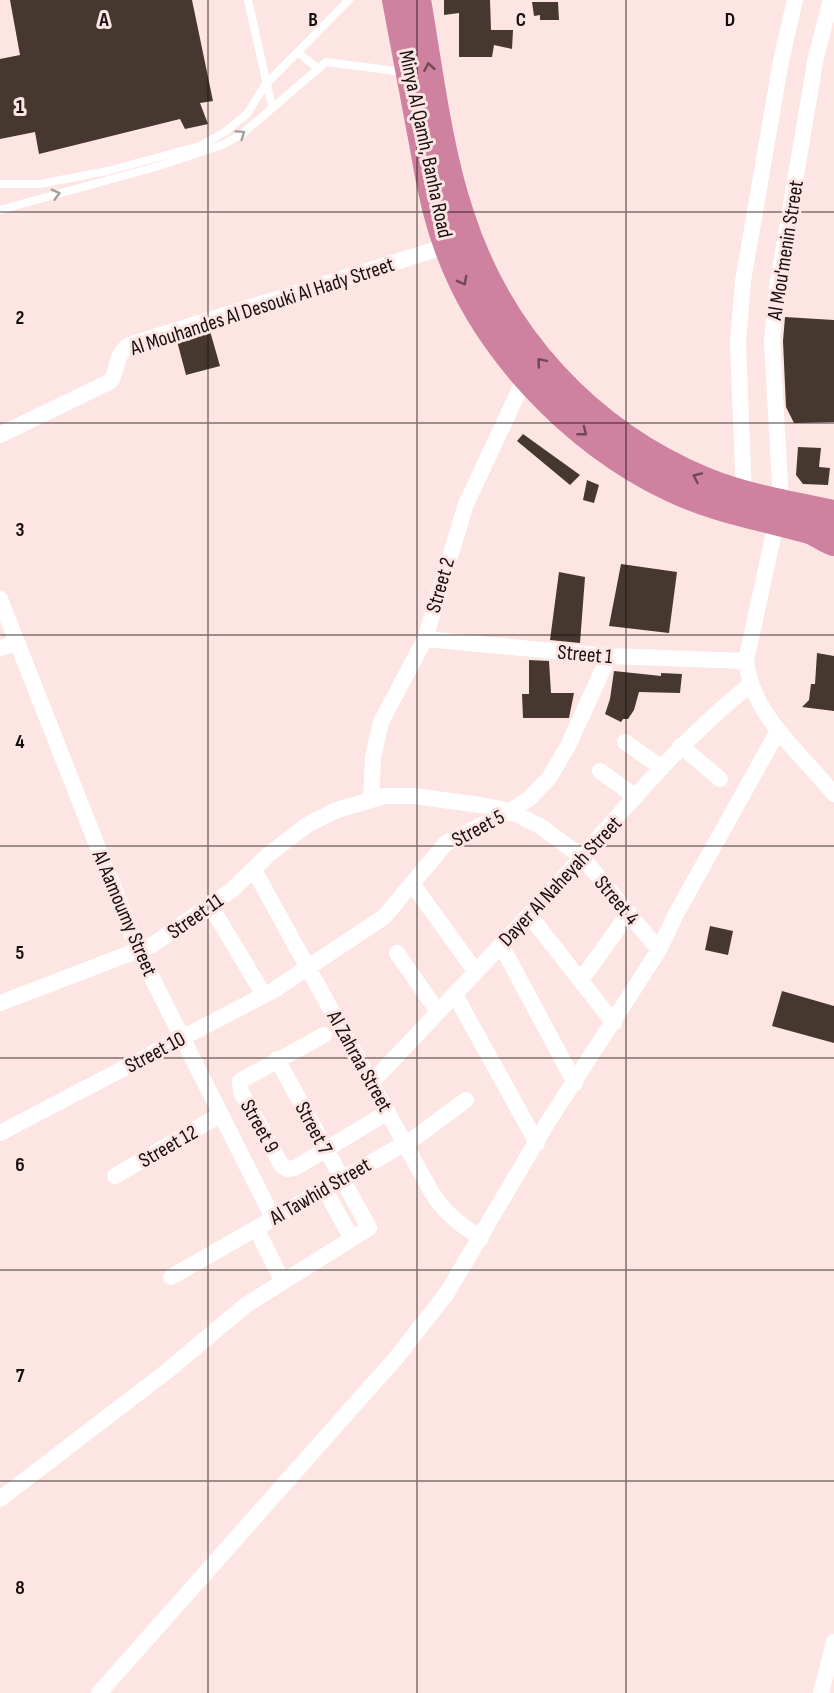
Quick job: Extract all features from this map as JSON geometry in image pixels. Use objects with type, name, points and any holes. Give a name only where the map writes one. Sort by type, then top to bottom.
[{"type":"highway","name":"Minya Al Qamh, Banha Road","points":[[396,0],[438,217],[447,246],[489,326],[525,376],[578,428],[639,471],[706,503],[778,513],[834,514]]},
{"type":"highway","name":"Minya Al Qamh, Banha Road","points":[[417,0],[459,212],[479,265],[506,315],[552,376],[609,427],[673,467],[744,494],[778,513],[821,531],[834,542]]},
{"type":"street","name":"Al Mou'menin Street","points":[[744,494],[738,344],[743,281],[777,83],[795,0]]},
{"type":"street","name":"Al Mou'menin Street","points":[[746,661],[778,513],[772,341],[777,287],[816,57],[831,0]]},
{"type":"street","name":"Al Mouhandes Al Desouki Al Hady Street","points":[[0,435],[111,381],[117,370],[117,359],[129,345],[447,246]]},
{"type":"street","name":"Street 2","points":[[371,798],[373,757],[381,722],[425,639],[466,504],[525,376]]},
{"type":"street","name":"Al Aamoumy Street","points":[[0,599],[139,952],[273,1218]]},
{"type":"street","name":"Street 1","points":[[425,639],[609,656],[746,661]]},
{"type":"street","points":[[0,648],[17,643]]},
{"type":"street","name":"Street 5","points":[[308,969],[384,917],[446,843],[510,812],[529,799],[549,778],[568,746],[609,656]]},
{"type":"street","points":[[746,661],[751,684],[761,709],[834,794]]},
{"type":"street","name":"Dayer Al Naheyah Street","points":[[372,1082],[529,915],[681,746],[712,716],[751,684]]},
{"type":"street","points":[[99,1693],[402,1351],[447,1293],[537,1143],[659,950],[676,914],[778,731]]},
{"type":"street","points":[[625,742],[662,768]]},
{"type":"street","points":[[681,746],[720,779]]},
{"type":"street","points":[[600,771],[636,797]]},
{"type":"street","name":"Street 4","points":[[371,798],[414,796],[510,812],[540,826],[582,857],[659,950]]},
{"type":"street","name":"Street 11","points":[[0,1003],[139,952],[210,905],[307,825],[371,798]]},
{"type":"street","name":"Al Zahraa Street","points":[[254,870],[443,1209],[460,1226],[481,1238]]},
{"type":"street","points":[[413,885],[476,972]]},
{"type":"street","points":[[210,905],[264,995]]},
{"type":"street","points":[[581,980],[628,913]]},
{"type":"street","points":[[529,915],[614,1023]]},
{"type":"street","points":[[501,945],[575,1083]]},
{"type":"street","points":[[397,953],[438,1012]]},
{"type":"street","name":"Street 10","points":[[0,1133],[264,995],[308,969]]},
{"type":"street","points":[[455,995],[537,1143]]},
{"type":"street","points":[[277,1059],[324,1035]]},
{"type":"street","name":"Street 9","points":[[277,1059],[240,1081],[241,1092],[280,1162],[287,1169],[295,1168],[326,1150]]},
{"type":"street","name":"Street 7","points":[[277,1059],[369,1228],[352,1239]]},
{"type":"street","name":"Al Tawhid Street","points":[[171,1276],[405,1143],[466,1100]]},
{"type":"street","points":[[326,1150],[388,1112]]},
{"type":"street","name":"Street 12","points":[[115,1176],[220,1115]]},
{"type":"street","points":[[0,1499],[166,1372],[246,1305],[352,1239],[325,1190]]},
{"type":"street","points":[[256,1228],[283,1282]]},
{"type":"street","points":[[821,1693],[834,1642]]},
{"type":"lane","points":[[248,0],[272,108]]},
{"type":"lane","points":[[0,184],[51,182],[116,169],[200,146],[225,132],[247,114],[266,85],[349,0]]},
{"type":"lane","points":[[299,53],[317,68]]},
{"type":"lane","points":[[0,210],[159,166],[222,145],[242,134],[326,62],[336,61],[409,72]]},
{"type":"building","points":[[10,0],[192,0],[213,101],[200,103],[208,124],[185,129],[180,119],[39,154],[35,132],[0,139],[0,59],[20,55]]},
{"type":"building","points":[[444,0],[490,0],[491,30],[513,30],[512,49],[494,45],[492,57],[459,57],[459,13],[444,15]]},
{"type":"building","points":[[532,2],[558,2],[559,20],[540,20],[540,15],[534,16]]},
{"type":"building","points":[[785,317],[834,320],[834,422],[794,423],[786,407],[783,341]]},
{"type":"building","points":[[210,331],[220,366],[186,375],[177,341]]},
{"type":"building","points":[[523,434],[580,475],[570,485],[517,441]]},
{"type":"building","points":[[798,447],[821,448],[819,467],[830,468],[828,485],[803,484],[796,475]]},
{"type":"building","points":[[587,480],[599,485],[594,503],[583,500]]},
{"type":"building","points":[[621,564],[677,572],[669,633],[609,626]]},
{"type":"building","points":[[559,572],[585,577],[580,643],[550,640]]},
{"type":"building","points":[[817,653],[834,656],[834,711],[802,707],[809,700],[811,684],[815,684]]},
{"type":"building","points":[[529,660],[549,661],[551,693],[574,693],[569,718],[523,718],[522,694],[529,694]]},
{"type":"building","points":[[614,671],[661,676],[661,673],[682,674],[680,693],[639,692],[634,710],[628,719],[623,719],[621,722],[605,714],[610,699]]},
{"type":"building","points":[[710,926],[733,931],[728,955],[705,950]]},
{"type":"building","points":[[782,991],[834,1006],[834,1043],[772,1026]]}]
